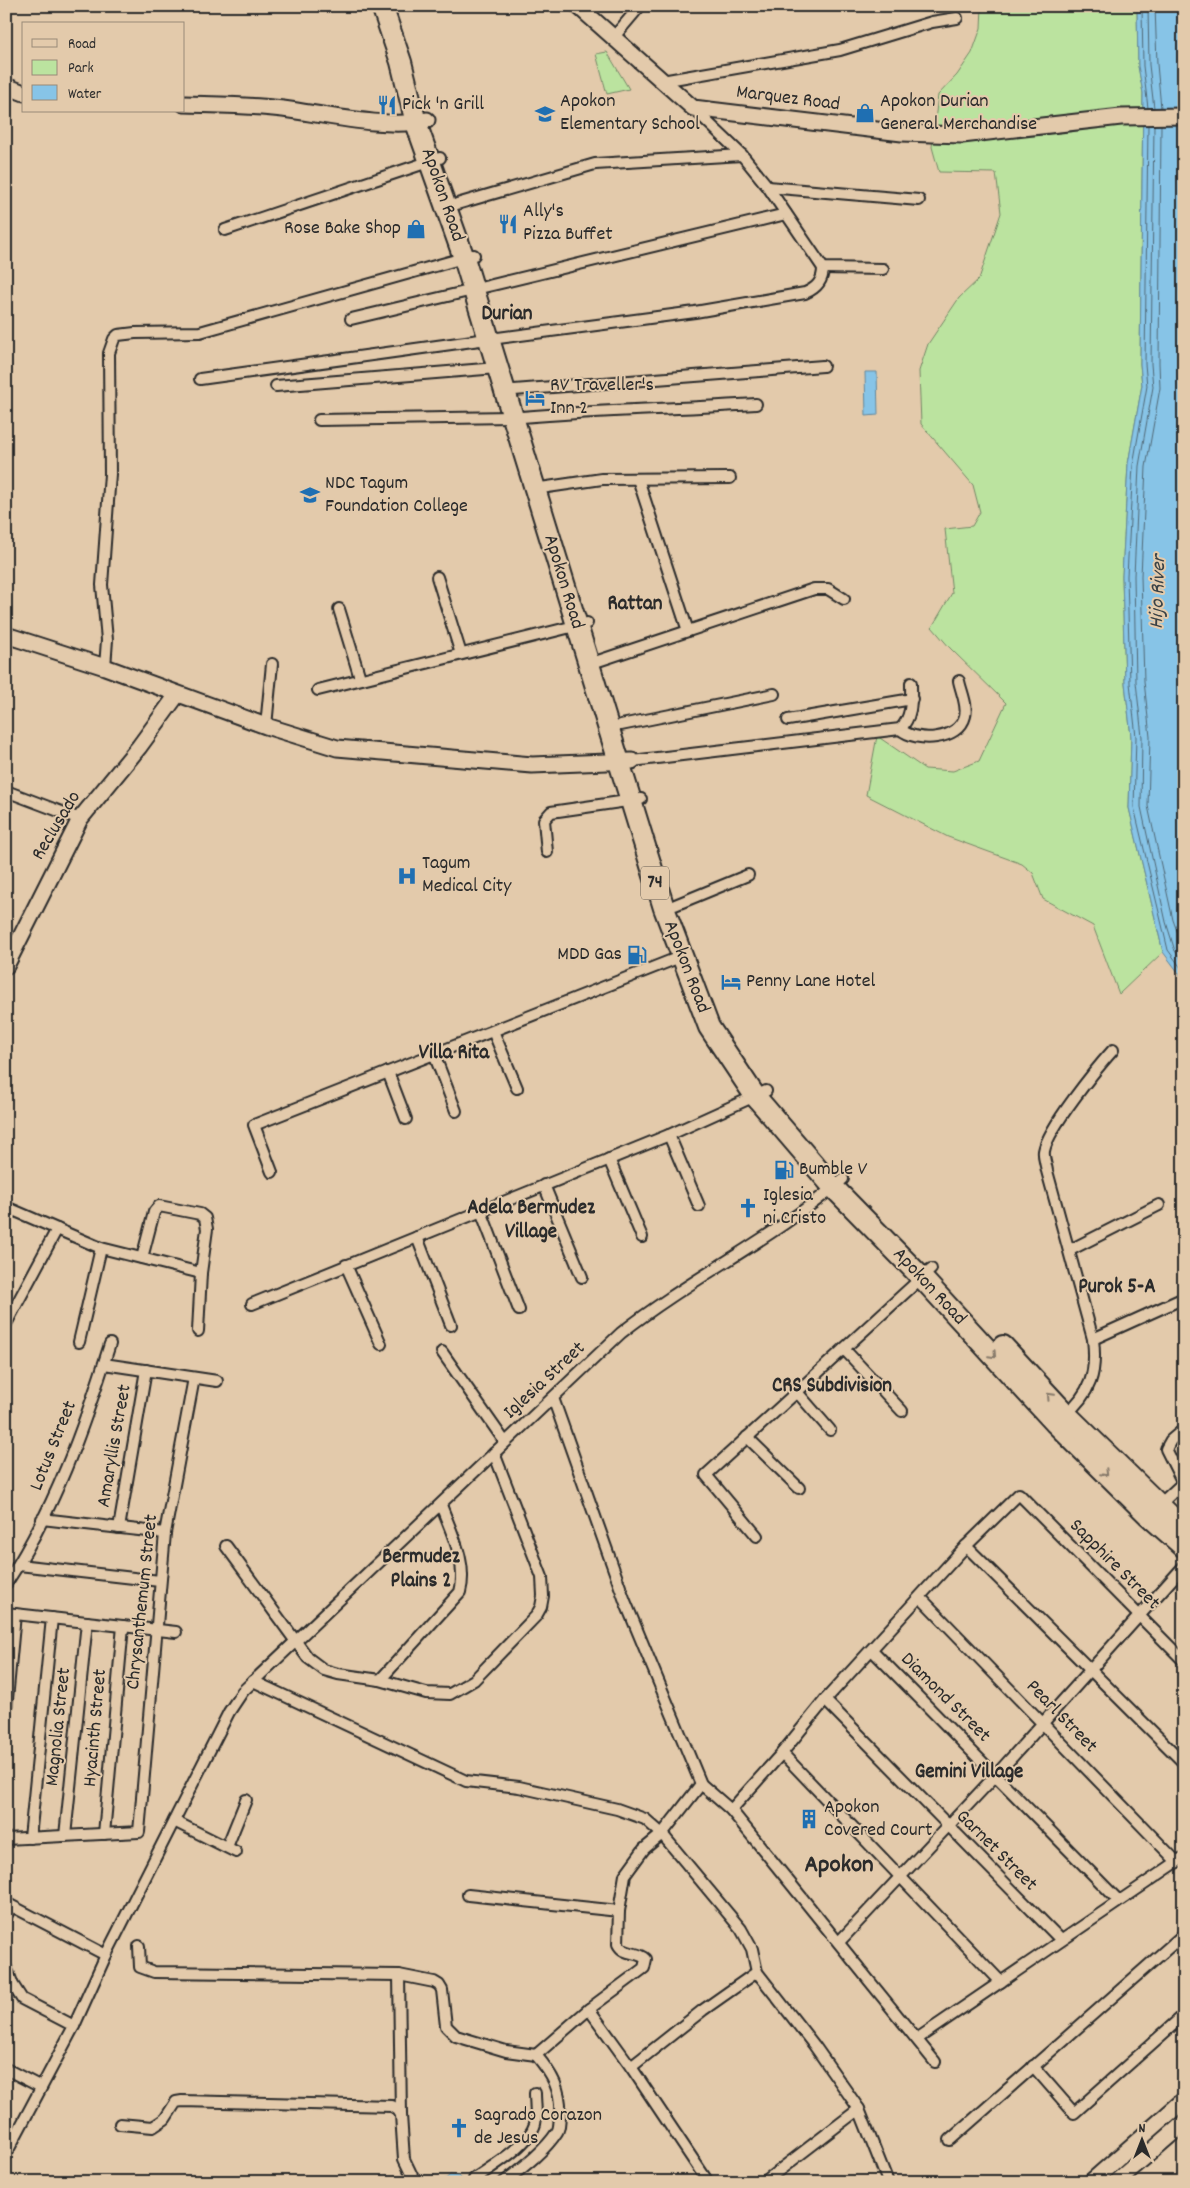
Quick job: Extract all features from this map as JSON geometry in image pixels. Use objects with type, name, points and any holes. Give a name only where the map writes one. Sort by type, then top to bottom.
[{"type":"highway","name":"Apokon Road","points":[[382,6],[469,256]]},
{"type":"highway","name":"Apokon Road","points":[[435,159],[457,204],[469,256],[493,339],[514,390],[517,417]]},
{"type":"highway","name":"Apokon Road","points":[[493,339],[497,368],[517,417],[626,762],[664,908],[717,1023],[760,1093],[807,1142],[838,1183],[927,1273],[1061,1418],[1154,1510],[1184,1547]]},
{"type":"highway","name":"Apokon Road","points":[[594,662],[621,725],[626,762]]},
{"type":"highway","name":"Apokon Road","points":[[636,800],[675,905],[686,954]]},
{"type":"highway","name":"Apokon Road","points":[[1154,1510],[1184,1530]]},
{"type":"main road","points":[[578,6],[693,108]]},
{"type":"main road","points":[[6,86],[22,92]]},
{"type":"main road","points":[[185,104],[264,107],[384,122],[421,122]]},
{"type":"main road","name":"Marquez Road","points":[[693,108],[902,133],[936,135],[962,135],[1121,117],[1184,116]]},
{"type":"main road","points":[[6,635],[105,667],[177,695],[320,744],[346,749],[532,766],[626,762]]},
{"type":"main road","name":"Reclusado","points":[[6,966],[80,819],[139,747],[177,695]]},
{"type":"main road","points":[[1091,2182],[1184,2100]]},
{"type":"main road","points":[[1116,2182],[1184,2123]]},
{"type":"street","points":[[613,38],[640,6]]},
{"type":"street","points":[[662,82],[840,50],[932,22],[957,18]]},
{"type":"street","points":[[200,379],[695,312],[798,295],[813,290],[821,282],[824,268],[768,187],[742,155],[693,108]]},
{"type":"street","points":[[457,204],[596,164],[742,155]]},
{"type":"street","points":[[224,230],[435,159]]},
{"type":"street","points":[[768,187],[919,200]]},
{"type":"street","points":[[351,319],[786,214]]},
{"type":"street","points":[[105,667],[107,640],[102,585],[110,474],[109,353],[114,339],[118,335],[135,333],[200,332],[469,256]]},
{"type":"street","points":[[824,268],[883,269]]},
{"type":"street","points":[[514,390],[823,366]]},
{"type":"street","points":[[276,386],[497,368]]},
{"type":"street","points":[[319,420],[517,417],[606,410],[646,411],[756,404]]},
{"type":"street","points":[[539,488],[602,479],[730,478]]},
{"type":"street","points":[[638,479],[688,631]]},
{"type":"street","points":[[437,577],[461,654]]},
{"type":"street","points":[[594,662],[814,589],[828,589],[844,599]]},
{"type":"street","points":[[339,609],[360,678]]},
{"type":"street","points":[[318,690],[360,678],[582,625]]},
{"type":"street","points":[[266,726],[272,664]]},
{"type":"street","points":[[900,729],[912,737],[930,737],[945,734],[955,729],[962,723],[966,715],[959,681]]},
{"type":"street","points":[[626,762],[900,729],[906,723],[912,700],[911,682]]},
{"type":"street","points":[[621,725],[774,694]]},
{"type":"street","points":[[788,720],[912,700]]},
{"type":"street","points":[[6,791],[80,819]]},
{"type":"street","points":[[547,852],[544,820],[551,812],[636,800]]},
{"type":"street","points":[[675,905],[748,875]]},
{"type":"street","points":[[272,1172],[254,1125],[686,954]]},
{"type":"street","points":[[493,1031],[516,1088]]},
{"type":"street","points":[[1061,1418],[1088,1388],[1094,1366],[1093,1339],[1047,1170],[1044,1152],[1050,1137],[1081,1089],[1113,1050]]},
{"type":"street","points":[[434,1054],[456,1111]]},
{"type":"street","points":[[388,1072],[406,1119]]},
{"type":"street","points":[[252,1304],[669,1135],[760,1093]]},
{"type":"street","points":[[669,1135],[699,1206]]},
{"type":"street","points":[[609,1159],[642,1237]]},
{"type":"street","name":"Iglesia Street","points":[[6,2154],[74,2026],[106,1955],[229,1712],[243,1691],[621,1333],[646,1314],[784,1224],[838,1183]]},
{"type":"street","points":[[544,1185],[582,1277]]},
{"type":"street","points":[[1070,1250],[1159,1205]]},
{"type":"street","points":[[142,1258],[154,1212],[160,1206],[200,1214],[205,1218],[207,1229],[201,1273],[198,1331]]},
{"type":"street","points":[[6,1208],[101,1248],[201,1273]]},
{"type":"street","points":[[481,1211],[519,1310]]},
{"type":"street","points":[[6,1324],[57,1229]]},
{"type":"street","points":[[417,1237],[451,1325]]},
{"type":"street","points":[[79,1342],[101,1248]]},
{"type":"street","points":[[346,1266],[381,1344]]},
{"type":"street","points":[[757,1536],[706,1475],[927,1273]]},
{"type":"street","points":[[1093,1339],[1184,1298]]},
{"type":"street","name":"Lotus Street","points":[[6,1584],[19,1565],[73,1453],[110,1344]]},
{"type":"street","points":[[844,1349],[902,1411]]},
{"type":"street","points":[[442,1352],[505,1442]]},
{"type":"street","points":[[104,1364],[217,1381]]},
{"type":"street","name":"Amaryllis Street","points":[[119,1528],[146,1370]]},
{"type":"street","name":"Chrysanthemum Street","points":[[104,1834],[139,1832],[165,1533],[194,1378]]},
{"type":"street","points":[[797,1392],[830,1430]]},
{"type":"street","points":[[553,1398],[625,1600],[701,1784],[730,1810],[935,2062]]},
{"type":"street","points":[[1154,1510],[1183,1483],[1166,1449],[1170,1440],[1184,1429]]},
{"type":"street","points":[[748,1438],[799,1488]]},
{"type":"street","points":[[226,1546],[308,1658],[324,1670],[380,1680],[438,1695],[450,1694],[474,1680],[536,1616],[541,1606],[543,1584],[539,1566],[494,1453]]},
{"type":"street","name":"Sapphire Street","points":[[966,1546],[1019,1494],[1184,1661]]},
{"type":"street","points":[[380,1680],[460,1592],[463,1583],[461,1562],[441,1505]]},
{"type":"street","points":[[42,1519],[165,1533]]},
{"type":"street","points":[[730,1810],[782,1753],[825,1700],[966,1546],[1184,1763]]},
{"type":"street","points":[[19,1565],[160,1581]]},
{"type":"street","points":[[839,1942],[996,1775],[1184,1566]]},
{"type":"street","name":"Pearl Street","points":[[920,1597],[1181,1860]]},
{"type":"street","points":[[6,1710],[11,1614],[176,1632]]},
{"type":"street","points":[[30,1838],[52,1618]]},
{"type":"street","name":"Magnolia Street","points":[[65,1836],[87,1622]]},
{"type":"street","name":"Hyacinth Street","points":[[104,1834],[123,1626]]},
{"type":"street","name":"Diamond Street","points":[[872,1650],[1118,1900]]},
{"type":"street","points":[[252,1682],[466,1781],[519,1787],[617,1809],[645,1820],[662,1834],[741,1930],[752,1949],[757,1972],[814,2045],[859,2109],[888,2182]]},
{"type":"street","name":"Garnet Street","points":[[825,1700],[947,1827],[1060,1940]]},
{"type":"street","points":[[782,1753],[1001,1982]]},
{"type":"street","points":[[536,2055],[589,2009],[641,1971],[646,1963],[644,1956],[620,1949],[617,1933],[618,1911],[625,1875],[644,1849],[662,1834],[701,1784]]},
{"type":"street","points":[[174,1821],[231,1850],[246,1800]]},
{"type":"street","points":[[6,1839],[104,1834]]},
{"type":"street","points":[[917,2039],[1118,1900],[1181,1860]]},
{"type":"street","points":[[468,1895],[618,1911]]},
{"type":"street","points":[[6,1917],[9,1905],[106,1955]]},
{"type":"street","points":[[950,2140],[1183,1937]]},
{"type":"street","points":[[139,1946],[140,1967],[154,1972],[399,1975],[434,1982],[439,1985],[442,1990],[446,2026],[456,2036],[506,2051],[536,2055],[553,2076],[558,2087],[560,2110],[558,2130],[533,2158],[504,2182]]},
{"type":"street","points":[[6,1967],[13,1985],[22,1999],[74,2026]]},
{"type":"street","points":[[632,2067],[703,2010],[757,1972]]},
{"type":"street","points":[[399,1975],[400,2115],[404,2159],[415,2182]]},
{"type":"street","points":[[589,2009],[632,2067],[708,2182]]},
{"type":"street","points":[[1033,2066],[1074,2113],[1184,2015]]},
{"type":"street","points":[[6,2069],[41,2086]]},
{"type":"street","points":[[474,2180],[513,2151],[531,2132],[535,2124],[535,2093]]},
{"type":"street","points":[[120,2124],[153,2127],[165,2119],[176,2102],[182,2101],[392,2106],[398,2110],[400,2115]]},
{"type":"street","points":[[764,2182],[859,2109]]},
{"type":"green space","points":[[982,6],[1137,6],[1138,66],[1143,93],[1140,364],[1142,385],[1128,464],[1122,576],[1125,683],[1131,737],[1129,808],[1163,952],[1119,994],[1093,926],[1043,899],[1033,873],[1022,864],[948,837],[866,795],[877,736],[925,769],[953,771],[979,761],[1006,703],[950,648],[932,627],[952,593],[945,529],[972,526],[980,512],[973,485],[921,424],[919,371],[928,344],[959,298],[979,279],[1001,213],[996,173],[939,172],[932,147],[938,95],[957,75],[972,53],[981,28]]},
{"type":"green space","points":[[607,52],[629,89],[607,94],[596,54]]},
{"type":"water","name":"Hijo River","points":[[1137,6],[1184,6],[1184,980],[1163,952],[1129,808],[1131,737],[1125,683],[1122,576],[1128,464],[1142,385],[1140,364],[1143,93],[1138,66]]},
{"type":"water","points":[[865,372],[877,372],[878,415],[866,416]]},
{"type":"water","points":[[450,2175],[459,2176],[465,2182],[442,2182]]},
{"type":"place","name":"Pick 'n Grill","points":[[387,105]]},
{"type":"place","name":"Apokon Durian General Merchandise","points":[[865,113]]},
{"type":"place","name":"Apokon Elementary School","points":[[545,114]]},
{"type":"place","name":"Ally's Pizza Buffet","points":[[508,224]]},
{"type":"place","name":"Rose Bake Shop","points":[[416,229]]},
{"type":"place","name":"RV Traveller's Inn 2","points":[[535,398]]},
{"type":"place","name":"NDC Tagum Foundation College","points":[[310,495]]},
{"type":"place","name":"Tagum Medical City","points":[[407,876]]},
{"type":"place","name":"MDD Gas","points":[[637,955]]},
{"type":"place","name":"Penny Lane Hotel","points":[[731,982]]},
{"type":"place","name":"Bumble V","points":[[784,1170]]},
{"type":"place","name":"Iglesia ni Cristo","points":[[748,1208]]},
{"type":"place","name":"Apokon Covered Court","points":[[809,1819]]},
{"type":"place","name":"Sagrado Corazon de Jesus","points":[[459,2128]]},
{"type":"district","name":"Durian","points":[[507,315]]},
{"type":"district","name":"Rattan","points":[[635,605]]},
{"type":"district","name":"Villa Rita","points":[[454,1054]]},
{"type":"district","name":"Adela Bermudez Village","points":[[531,1221]]},
{"type":"district","name":"Purok 5-A","points":[[1117,1288]]},
{"type":"district","name":"CRS Subdivision","points":[[832,1387]]},
{"type":"district","name":"Bermudez Plains 2","points":[[421,1570]]},
{"type":"district","name":"Gemini Village","points":[[969,1773]]},
{"type":"district","name":"Apokon","points":[[839,1866]]}]
